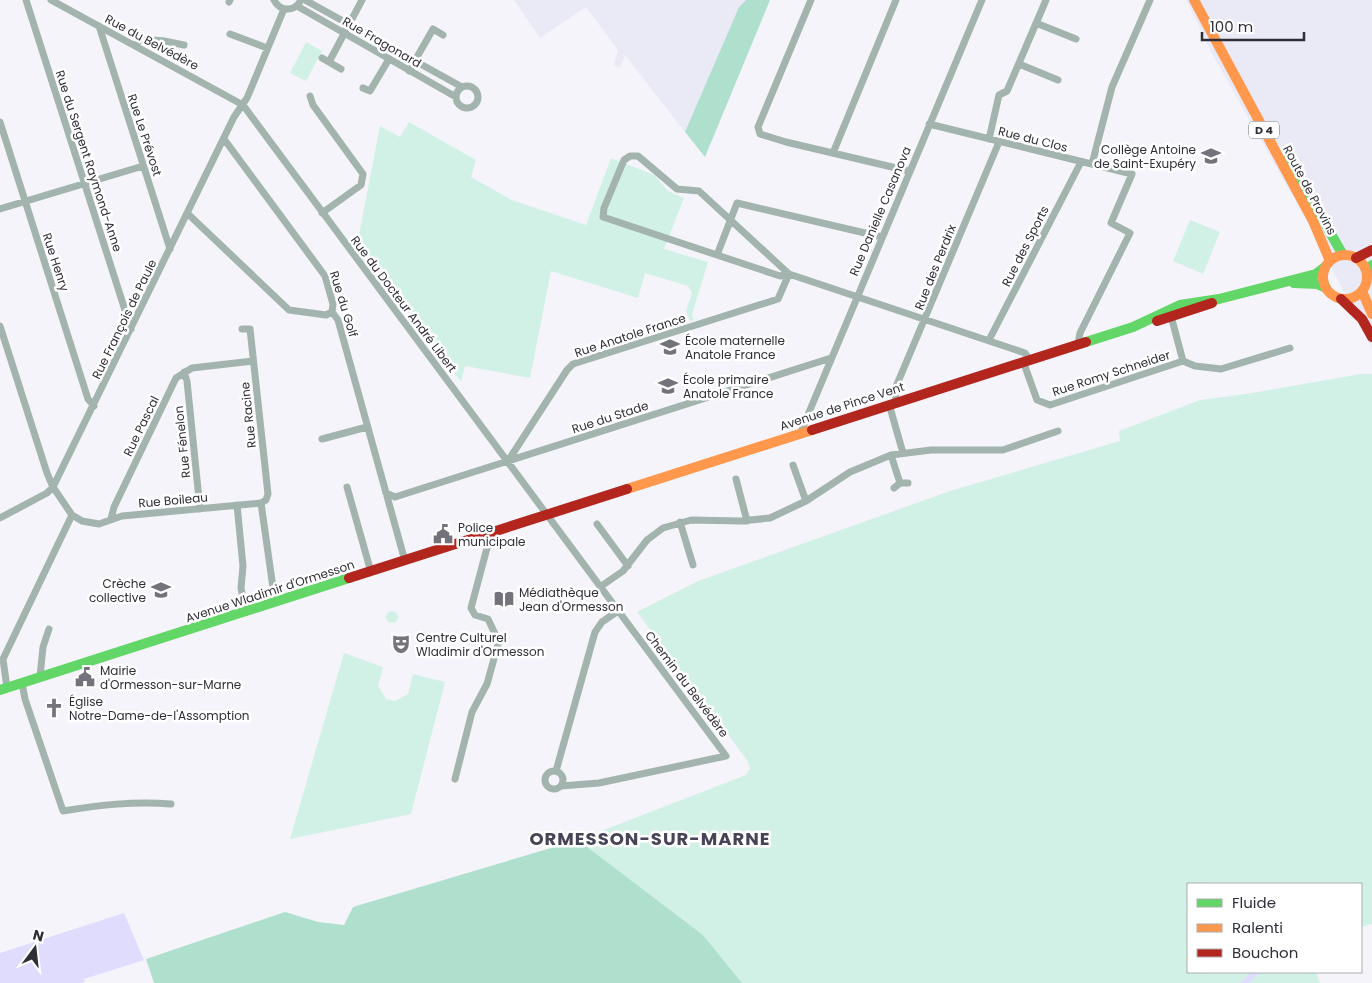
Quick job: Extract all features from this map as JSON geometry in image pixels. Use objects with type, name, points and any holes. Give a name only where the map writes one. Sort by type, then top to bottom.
[{"type":"main road","name":"Route de Provins","points":[[1194,0],[1313,220],[1325,245],[1328,264]]},
{"type":"main road","name":"Route de Provins","points":[[1202,0],[1343,255]]},
{"type":"main road","points":[[1356,258],[1372,250]]},
{"type":"main road","points":[[1343,255],[1356,258],[1370,270],[1362,291],[1353,298],[1335,297],[1326,288],[1324,281],[1328,264],[1343,255]]},
{"type":"main road","name":"Avenue de Pince Vent","points":[[548,515],[892,402],[1078,344],[1144,322],[1180,305],[1219,299],[1316,274],[1328,264]]},
{"type":"main road","name":"Avenue de Pince Vent","points":[[1276,283],[1308,283],[1326,288]]},
{"type":"main road","points":[[1362,291],[1372,314]]},
{"type":"main road","points":[[1341,298],[1362,319],[1372,336]]},
{"type":"main road","name":"Avenue de Pince Vent","points":[[1144,322],[1149,323],[1209,305],[1219,299]]},
{"type":"main road","name":"Avenue Wladimir d'Ormesson","points":[[4,688],[548,515]]},
{"type":"street","name":"Rue du Sergent Raymond-Anne","points":[[26,0],[132,329]]},
{"type":"street","name":"Rue du Belvédère","points":[[51,0],[243,106]]},
{"type":"street","points":[[66,8],[68,0]]},
{"type":"street","points":[[274,0],[284,9],[299,3]]},
{"type":"street","name":"Rue Fragonard","points":[[299,3],[345,34],[456,98],[460,106],[465,108],[476,104],[478,99],[477,91],[471,86],[462,87],[305,0]]},
{"type":"street","points":[[329,62],[362,0]]},
{"type":"street","points":[[811,0],[758,127],[760,134],[909,171]]},
{"type":"street","points":[[833,153],[896,0]]},
{"type":"street","name":"Rue Danielle Casanova","points":[[803,432],[802,429],[856,296],[982,0]]},
{"type":"street","points":[[989,139],[999,95],[1007,90],[1046,0]]},
{"type":"street","points":[[1092,164],[1112,87],[1150,0]]},
{"type":"street","name":"Rue François de Paule","points":[[0,518],[47,493],[53,487],[132,329],[187,213],[224,139],[243,106],[284,9]]},
{"type":"street","points":[[1036,23],[1076,39]]},
{"type":"street","name":"Rue Le Prévost","points":[[100,26],[170,249]]},
{"type":"street","points":[[409,71],[433,29],[443,35]]},
{"type":"street","points":[[230,34],[267,48]]},
{"type":"street","points":[[135,46],[141,39],[164,40],[184,45]]},
{"type":"street","points":[[322,58],[341,70]]},
{"type":"street","points":[[363,88],[370,92],[389,59]]},
{"type":"street","points":[[1019,64],[1058,80]]},
{"type":"street","points":[[456,98],[462,87]]},
{"type":"street","points":[[310,96],[313,105],[363,174],[361,185],[322,213]]},
{"type":"street","name":"Rue du Docteur André Libert","points":[[243,106],[548,515]]},
{"type":"street","name":"Rue Henry","points":[[0,122],[88,399],[94,406]]},
{"type":"street","name":"Rue du Clos","points":[[929,124],[1132,174],[1111,223],[1130,233],[1080,333],[1078,344]]},
{"type":"street","name":"Rue du Golf","points":[[224,139],[326,276],[333,304],[332,312],[338,320],[405,560]]},
{"type":"street","name":"Rue des Perdrix","points":[[892,402],[895,389],[999,142]]},
{"type":"street","points":[[790,274],[780,276],[610,221],[603,217],[604,208],[624,160],[630,156],[638,156],[677,189],[699,192],[790,274],[1025,353],[1026,360]]},
{"type":"street","name":"Rue des Sports","points":[[988,340],[1081,162]]},
{"type":"street","points":[[0,209],[143,166]]},
{"type":"street","points":[[717,255],[737,204],[882,237]]},
{"type":"street","points":[[187,213],[289,310],[326,315],[332,312]]},
{"type":"street","name":"Rue Anatole France","points":[[508,461],[567,370],[573,364],[778,299],[790,274]]},
{"type":"street","points":[[1171,316],[1183,361]]},
{"type":"street","points":[[0,326],[53,487],[72,515],[82,521],[93,524],[111,519]]},
{"type":"street","name":"Rue Racine","points":[[242,329],[250,329],[268,494],[266,500],[261,503],[275,602]]},
{"type":"street","name":"Rue Romy Schneider","points":[[1026,360],[1037,400],[1050,405],[1183,361],[1195,366],[1221,369],[1290,348]]},
{"type":"street","name":"Rue du Stade","points":[[395,497],[831,358]]},
{"type":"street","points":[[184,372],[192,368],[253,361]]},
{"type":"street","name":"Rue Fénelon","points":[[184,372],[187,381],[200,509]]},
{"type":"street","name":"Rue Pascal","points":[[111,519],[114,508],[176,378],[184,372]]},
{"type":"street","points":[[892,402],[903,453]]},
{"type":"street","points":[[322,440],[368,427]]},
{"type":"street","points":[[600,587],[628,566],[647,540],[663,528],[680,522],[691,520],[747,521],[770,518],[806,501],[850,472],[891,456],[903,453],[950,449],[1003,450],[1058,431]]},
{"type":"street","points":[[891,456],[897,485],[908,483]]},
{"type":"street","points":[[793,464],[806,501]]},
{"type":"street","points":[[736,479],[747,521]]},
{"type":"street","points":[[347,487],[370,572]]},
{"type":"street","points":[[386,493],[395,497],[390,506]]},
{"type":"street","points":[[246,612],[241,588],[244,566],[236,505],[261,503]]},
{"type":"street","name":"Rue Boileau","points":[[111,519],[236,505]]},
{"type":"street","points":[[4,688],[3,659],[72,515]]},
{"type":"street","name":"Chemin du Belvédère","points":[[548,515],[726,756],[599,783],[560,786]]},
{"type":"street","points":[[680,522],[694,565]]},
{"type":"street","points":[[597,524],[628,566]]},
{"type":"street","points":[[455,779],[472,712],[487,684],[498,644],[488,619],[475,615],[471,608],[487,548],[485,535]]},
{"type":"street","points":[[556,771],[595,632],[602,622],[618,611]]},
{"type":"street","points":[[40,677],[43,647],[49,629]]},
{"type":"street","points":[[22,683],[25,699],[63,811],[109,803],[141,802],[171,804]]},
{"type":"street","points":[[556,771],[563,778],[560,786],[550,788],[544,780],[549,772],[556,771]]},
{"type":"shaded area","points":[[514,0],[746,0],[739,7],[685,132],[625,55],[620,67],[614,65],[618,50],[586,7],[540,38]]},
{"type":"shaded area","points":[[1186,0],[1372,0],[1372,349],[1322,248],[1214,57]]},
{"type":"green space","points":[[746,0],[770,0],[705,157],[685,132],[739,7]]},
{"type":"green space","points":[[306,42],[322,51],[306,81],[290,73]]},
{"type":"green space","points":[[409,122],[476,160],[471,177],[512,200],[586,225],[611,158],[654,175],[668,191],[684,198],[664,249],[708,262],[692,315],[694,320],[690,321],[686,311],[692,293],[688,286],[645,273],[638,298],[551,271],[530,378],[465,366],[461,382],[441,354],[437,356],[421,332],[441,334],[422,331],[355,242],[358,240],[380,126],[400,137]]},
{"type":"green space","points":[[1190,220],[1220,232],[1203,274],[1173,261]]},
{"type":"green space","points":[[1361,374],[1372,374],[1372,924],[1362,927],[1362,883],[1187,883],[1187,973],[1316,973],[1320,983],[742,983],[703,935],[578,840],[746,775],[750,768],[747,760],[637,612],[698,581],[950,491],[1120,441],[1119,431],[1200,400]]},
{"type":"green space","points":[[390,611],[394,611],[398,617],[394,623],[390,623],[386,619],[386,615]]},
{"type":"green space","points":[[344,653],[383,667],[378,686],[386,699],[395,701],[408,694],[413,674],[445,682],[411,814],[290,839]]},
{"type":"green space","points":[[578,840],[703,935],[742,983],[154,983],[146,959],[285,912],[318,922],[344,925],[353,907]]},
{"type":"water","points":[[124,913],[144,960],[84,979],[85,982],[82,983],[0,983],[0,953]]},
{"type":"water","points":[[1251,973],[1259,973],[1249,983],[1240,983]]},
{"type":"traffic: fast","points":[[1288,159],[1343,255]]},
{"type":"traffic: fast","points":[[1367,274],[1372,265]]},
{"type":"traffic: fast","points":[[1086,342],[1133,327],[1180,305],[1219,299],[1316,274],[1325,267]]},
{"type":"traffic: fast","points":[[1294,283],[1317,284],[1326,288]]},
{"type":"traffic: fast","points":[[0,690],[349,578]]},
{"type":"traffic: slow","points":[[1194,0],[1313,221],[1330,261]]},
{"type":"traffic: slow","points":[[1345,255],[1357,259],[1363,265],[1367,277],[1363,289],[1357,295],[1345,299],[1333,295],[1327,289],[1323,277],[1327,265],[1333,259],[1345,255]]},
{"type":"traffic: slow","points":[[1362,291],[1372,314]]},
{"type":"traffic: slow","points":[[627,489],[812,430]]},
{"type":"traffic: jam","points":[[1356,258],[1372,250]]},
{"type":"traffic: jam","points":[[1341,299],[1362,319],[1372,337]]},
{"type":"traffic: jam","points":[[1157,321],[1212,303]]},
{"type":"traffic: jam","points":[[812,430],[1086,342]]},
{"type":"traffic: jam","points":[[349,578],[627,489]]},
{"type":"place","name":"Collège Antoine de Saint-Exupéry","points":[[1211,156]]},
{"type":"place","name":"École maternelle Anatole France","points":[[670,347]]},
{"type":"place","name":"École primaire Anatole France","points":[[668,386]]},
{"type":"place","name":"Police municipale","points":[[443,534]]},
{"type":"place","name":"Crèche collective","points":[[161,590]]},
{"type":"place","name":"Médiathèque Jean d'Ormesson","points":[[504,599]]},
{"type":"place","name":"Centre Culturel Wladimir d'Ormesson","points":[[401,644]]},
{"type":"place","name":"Mairie d'Ormesson-sur-Marne","points":[[85,677]]},
{"type":"place","name":"Église Notre-Dame-de-l'Assomption","points":[[54,708]]},
{"type":"district","name":"ORMESSON-SUR-MARNE","points":[[650,838]]}]
